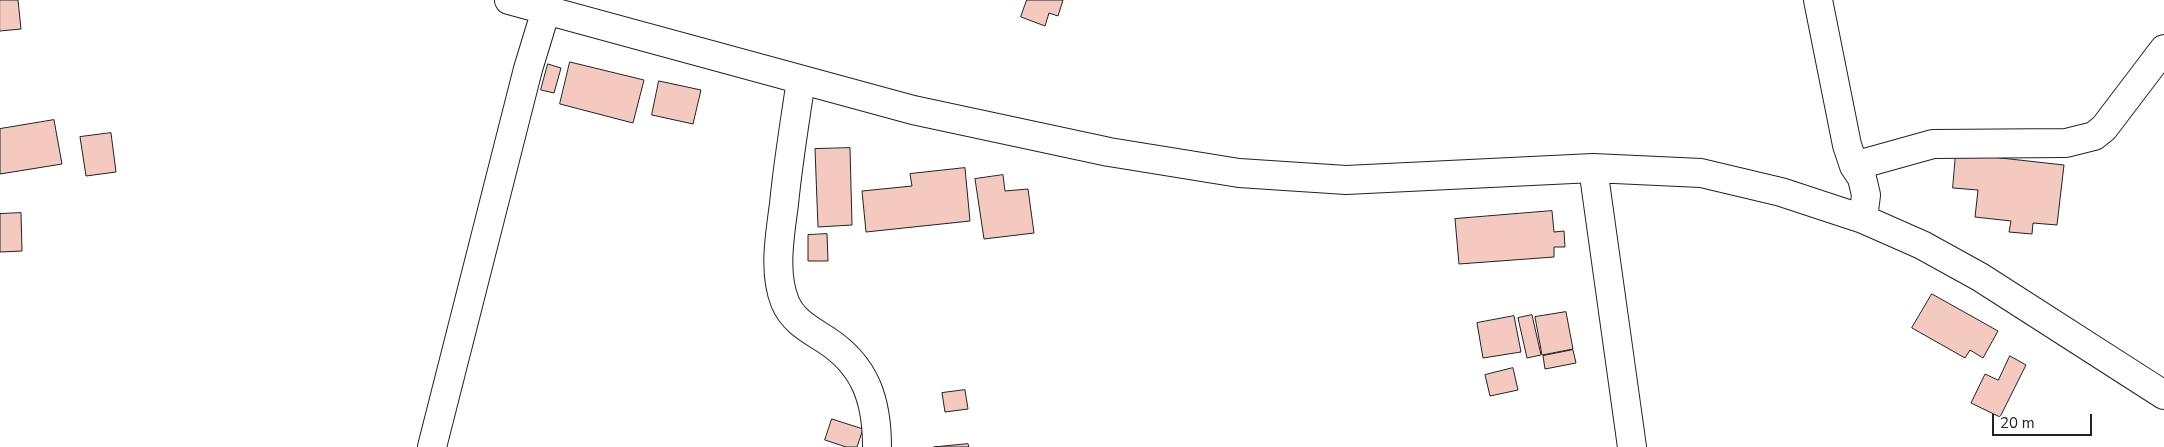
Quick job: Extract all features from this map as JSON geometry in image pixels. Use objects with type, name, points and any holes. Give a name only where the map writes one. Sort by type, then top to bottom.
[{"type":"street","points":[[509,0],[913,110],[1100,150],[1239,173],[1346,180],[1593,168],[1701,173],[1781,192],[1863,219],[1922,245],[1980,277],[2164,395]]},
{"type":"street","points":[[1818,0],[1847,145],[1854,166],[1862,178],[1866,195],[1863,219]]},
{"type":"street","points":[[432,447],[528,69],[546,10]]},
{"type":"street","points":[[1854,166],[1933,144],[2066,143],[2094,136],[2104,128],[2164,49]]},
{"type":"street","points":[[801,80],[780,237],[780,287],[792,315],[804,326],[834,345],[848,357],[861,373],[869,391],[874,410],[877,447]]},
{"type":"street","points":[[1593,168],[1632,447]]},
{"type":"building","points":[[0,0],[18,0],[21,29],[0,31]]},
{"type":"building","points":[[1027,0],[1063,0],[1058,16],[1049,13],[1045,26],[1021,17]]},
{"type":"building","points":[[570,62],[644,80],[633,123],[560,104]]},
{"type":"building","points":[[548,64],[561,68],[554,93],[541,90]]},
{"type":"building","points":[[659,81],[701,90],[693,124],[652,115]]},
{"type":"building","points":[[54,120],[62,164],[0,174],[0,129]]},
{"type":"building","points":[[111,133],[116,172],[86,176],[80,137]]},
{"type":"building","points":[[850,148],[852,225],[818,227],[815,149]]},
{"type":"building","points":[[1956,153],[2064,165],[2057,225],[2033,223],[2032,234],[2009,232],[2011,221],[1975,217],[1978,190],[1953,188]]},
{"type":"building","points":[[965,168],[970,221],[866,232],[862,191],[912,186],[910,174]]},
{"type":"building","points":[[1003,175],[1005,191],[1028,189],[1034,233],[984,239],[975,179]]},
{"type":"building","points":[[1552,211],[1554,232],[1564,231],[1565,247],[1554,247],[1554,257],[1459,264],[1455,219]]},
{"type":"building","points":[[21,213],[22,251],[0,252],[0,214]]},
{"type":"building","points":[[827,234],[828,261],[808,261],[808,235]]},
{"type":"building","points":[[1932,294],[1998,331],[1983,358],[1970,350],[1965,358],[1912,328]]},
{"type":"building","points":[[1566,312],[1573,349],[1542,355],[1535,317]]},
{"type":"building","points":[[1532,315],[1541,355],[1527,358],[1518,318]]},
{"type":"building","points":[[1514,316],[1521,352],[1483,358],[1477,323]]},
{"type":"building","points":[[1573,350],[1576,363],[1545,369],[1543,356]]},
{"type":"building","points":[[2010,356],[2026,365],[2000,417],[1971,403],[1985,374],[1998,380]]},
{"type":"building","points":[[1513,368],[1518,390],[1490,396],[1485,375]]},
{"type":"building","points":[[965,390],[968,409],[945,412],[942,393]]},
{"type":"building","points":[[832,419],[863,429],[857,447],[846,447],[825,440]]},
{"type":"building","points":[[968,444],[969,447],[934,447]]}]
